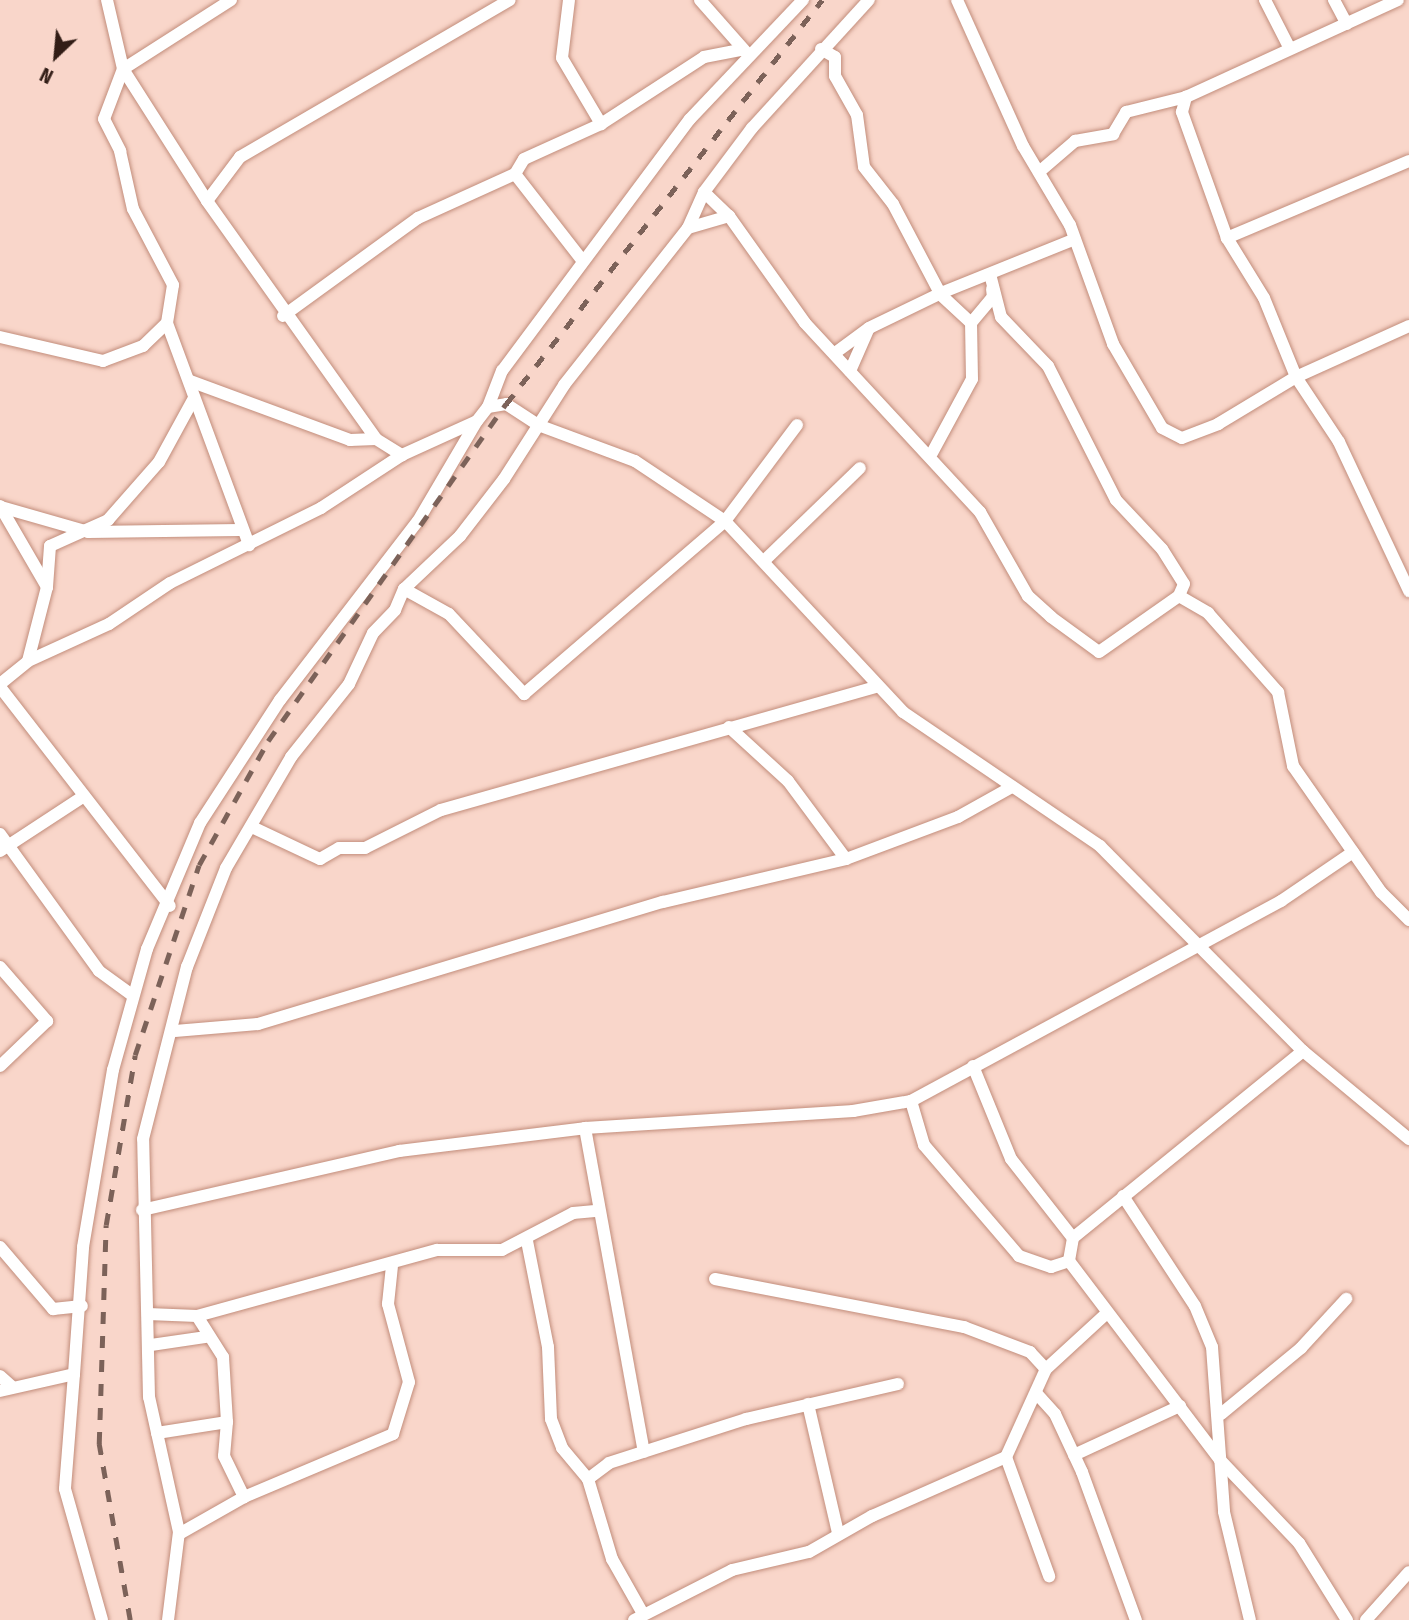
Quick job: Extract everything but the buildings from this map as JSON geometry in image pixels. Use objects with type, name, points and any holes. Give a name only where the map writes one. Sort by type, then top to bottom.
[{"type":"street","points":[[230,0],[123,69],[104,119],[121,151],[121,177],[133,209],[173,285],[167,323],[190,381],[240,530],[249,545]]},
{"type":"street","points":[[207,201],[240,158],[510,0]]},
{"type":"street","points":[[569,0],[562,58],[601,124]]},
{"type":"street","points":[[700,0],[741,50],[754,56]]},
{"type":"street","points":[[102,1620],[65,1489],[94,1165],[132,995],[170,906],[201,823],[230,774],[326,636],[418,521],[488,407],[502,371],[582,260],[690,119],[754,56],[803,0]]},
{"type":"street","points":[[168,1620],[179,1534],[149,1397],[151,1345],[142,1210],[143,1139],[174,1031],[187,967],[226,868],[254,828],[291,757],[349,684],[373,633],[395,610],[404,589],[460,536],[538,425],[688,228],[704,192],[821,49],[869,0]]},
{"type":"street","points":[[957,0],[1038,172],[1075,239],[1113,344],[1163,428],[1182,438],[1296,377],[1409,326]]},
{"type":"street","points":[[1265,0],[1289,47]]},
{"type":"street","points":[[1334,0],[1347,24]]},
{"type":"street","points":[[1038,172],[1075,141],[1113,134],[1126,112],[1186,97],[1289,47],[1398,0]]},
{"type":"street","points":[[107,1],[123,69],[207,201],[283,316],[376,439],[402,455]]},
{"type":"street","points":[[821,49],[835,57],[835,76],[857,115],[864,167],[893,204],[940,294],[971,323]]},
{"type":"street","points":[[283,316],[418,218],[515,174],[524,159],[601,124],[704,57],[741,50]]},
{"type":"street","points":[[740,68],[741,50]]},
{"type":"street","points":[[1186,97],[1181,111],[1227,238],[1264,298],[1296,377],[1339,442],[1409,591]]},
{"type":"street","points":[[1227,238],[1409,161]]},
{"type":"street","points":[[515,174],[582,260]]},
{"type":"street","points":[[704,192],[729,216],[805,323],[932,453],[980,512],[1028,596],[1088,646],[1108,650],[1179,596],[1184,584],[1116,500],[1048,366],[1000,317],[990,278]]},
{"type":"street","points":[[688,228],[729,216]]},
{"type":"street","points":[[835,353],[869,328],[940,294],[990,278],[1075,239]]},
{"type":"street","points":[[932,453],[972,379],[971,323],[993,297],[990,278]]},
{"type":"street","points":[[0,338],[103,362],[143,346],[167,323]]},
{"type":"street","points":[[850,371],[869,328]]},
{"type":"street","points":[[190,381],[350,440],[376,439]]},
{"type":"street","points":[[28,661],[47,586],[50,546],[88,532],[108,520],[159,462],[194,398]]},
{"type":"street","points":[[488,407],[506,404],[538,425],[635,461],[725,521],[765,560],[903,712],[1100,846],[1200,941],[1303,1051],[1409,1139]]},
{"type":"street","points":[[170,906],[80,798],[0,686],[28,661],[249,545],[402,455],[477,421]]},
{"type":"street","points":[[404,589],[449,614],[524,694],[725,521],[797,425]]},
{"type":"street","points":[[765,560],[860,468]]},
{"type":"street","points":[[0,507],[88,532],[240,530]]},
{"type":"street","points":[[0,507],[47,586]]},
{"type":"street","points":[[1179,596],[1208,612],[1278,692],[1293,766],[1353,852],[1409,920]]},
{"type":"street","points":[[254,828],[320,859],[339,848],[365,848],[441,810],[878,686]]},
{"type":"street","points":[[729,727],[788,781],[846,859]]},
{"type":"street","points":[[174,1031],[258,1024],[663,902],[846,859],[958,817],[1012,788]]},
{"type":"street","points":[[80,798],[3,843],[99,971],[132,995]]},
{"type":"street","points":[[142,1210],[399,1151],[585,1128],[853,1111],[911,1101],[1200,941],[1281,901],[1353,852]]},
{"type":"street","points":[[0,967],[47,1021],[0,1066]]},
{"type":"street","points":[[1073,1238],[1099,1223],[1123,1196],[1303,1051]]},
{"type":"street","points":[[973,1066],[1011,1159],[1073,1238],[1069,1261],[1220,1460],[1299,1543],[1347,1620]]},
{"type":"street","points":[[911,1101],[924,1145],[1019,1256],[1051,1267],[1069,1261]]},
{"type":"street","points":[[585,1128],[595,1211],[644,1452]]},
{"type":"street","points":[[1123,1196],[1195,1306],[1212,1347],[1221,1414],[1220,1460],[1224,1512],[1250,1620]]},
{"type":"street","points":[[148,1314],[197,1316],[392,1267],[437,1250],[502,1250],[527,1241],[573,1213],[595,1211]]},
{"type":"street","points":[[527,1241],[548,1347],[551,1419],[562,1448],[588,1479],[612,1559],[638,1616],[732,1570],[809,1552],[838,1533],[1006,1457],[1037,1394],[1046,1369],[1107,1313]]},
{"type":"street","points":[[0,1247],[54,1309],[82,1306]]},
{"type":"street","points":[[179,1534],[244,1497],[393,1434],[409,1382],[388,1304],[392,1267]]},
{"type":"street","points":[[715,1279],[964,1327],[1030,1352],[1046,1369]]},
{"type":"street","points":[[1221,1414],[1301,1348],[1346,1299]]},
{"type":"street","points":[[197,1316],[206,1337],[223,1357],[227,1422],[224,1456],[244,1497]]},
{"type":"street","points":[[151,1345],[206,1337]]},
{"type":"street","points":[[0,1376],[5,1389],[74,1374]]},
{"type":"street","points":[[588,1479],[609,1463],[644,1452],[808,1404],[898,1384]]},
{"type":"street","points":[[1037,1394],[1055,1414],[1074,1455],[1136,1620]]},
{"type":"street","points":[[808,1404],[838,1533]]},
{"type":"street","points":[[1074,1455],[1180,1406]]},
{"type":"street","points":[[157,1433],[227,1422]]},
{"type":"street","points":[[1006,1457],[1049,1576]]},
{"type":"street","points":[[1366,1620],[1409,1572]]},
{"type":"railway","points":[[130,1620],[99,1444],[106,1225],[135,1055],[199,865],[268,741],[506,404],[822,0]]}]
